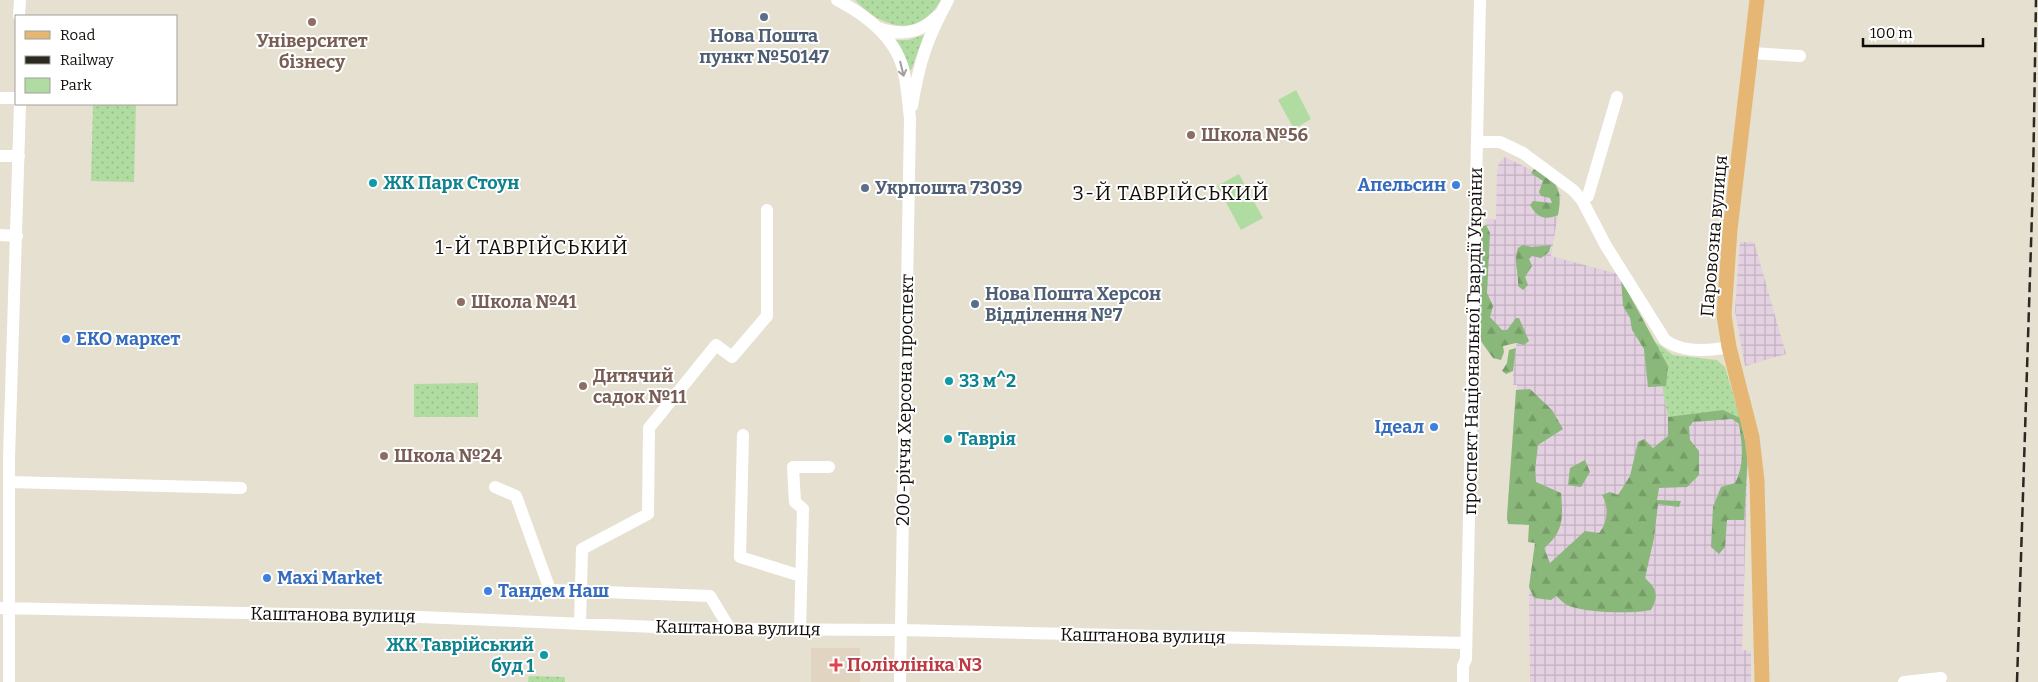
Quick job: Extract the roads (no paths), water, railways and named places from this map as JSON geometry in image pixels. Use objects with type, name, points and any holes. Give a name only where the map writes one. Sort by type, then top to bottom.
[{"type":"main road","name":"Паровозна вулиця","points":[[1757,0],[1724,301],[1728,348],[1752,436],[1758,481],[1762,682]]},
{"type":"street","points":[[19,15],[20,0]]},
{"type":"street","points":[[837,0],[848,3],[878,28],[891,44],[902,64],[910,119]]},
{"type":"street","name":"проспект Національної Гвардії України","points":[[1463,682],[1466,642],[1480,0]]},
{"type":"street","points":[[878,28],[905,34],[919,30],[932,22],[946,5]]},
{"type":"street","points":[[910,119],[918,69],[932,30],[946,5]]},
{"type":"street","points":[[1751,53],[1800,56]]},
{"type":"street","points":[[1582,200],[1588,196],[1617,97]]},
{"type":"street","points":[[0,98],[15,98]]},
{"type":"street","points":[[9,682],[5,608],[5,532],[9,482],[5,458],[6,384],[13,311],[17,236],[20,105]]},
{"type":"street","name":"200-річчя Херсона проспект","points":[[900,682],[910,119]]},
{"type":"street","points":[[1477,142],[1500,142],[1522,153],[1565,182],[1582,200],[1606,246],[1666,340],[1682,348],[1716,350],[1728,348]]},
{"type":"street","points":[[0,156],[19,156]]},
{"type":"street","points":[[580,624],[582,549],[648,514],[649,428],[716,345],[732,357],[767,316],[767,210]]},
{"type":"street","points":[[0,235],[17,236]]},
{"type":"street","points":[[0,310],[13,311]]},
{"type":"street","points":[[743,435],[740,557],[801,576]]},
{"type":"street","points":[[800,631],[803,508],[795,502],[793,467],[829,467]]},
{"type":"street","points":[[9,482],[241,488]]},
{"type":"street","points":[[496,487],[516,496],[550,590],[710,596],[730,629]]},
{"type":"street","name":"Каштанова вулиця","points":[[5,608],[396,616],[800,631],[902,630],[1466,642]]},
{"type":"street","points":[[1904,682],[1941,678]]},
{"type":"railway","points":[[2017,682],[2033,182],[2036,0]]},
{"type":"place","name":"Нова Пошта пункт №50147","points":[[764,17]]},
{"type":"place","name":"Університет бізнесу","points":[[312,22]]},
{"type":"place","name":"Школа №56","points":[[1191,135]]},
{"type":"place","name":"ЖК Парк Стоун","points":[[373,183]]},
{"type":"place","name":"Апельсин","points":[[1456,185]]},
{"type":"place","name":"Укрпошта 73039","points":[[865,188]]},
{"type":"place","name":"Школа №41","points":[[461,302]]},
{"type":"place","name":"Нова Пошта Херсон Відділення №7","points":[[975,304]]},
{"type":"place","name":"ЕКО маркет","points":[[66,339]]},
{"type":"place","name":"33 м^2","points":[[949,381]]},
{"type":"place","name":"Дитячий садок №11","points":[[583,386]]},
{"type":"place","name":"Ідеал","points":[[1434,427]]},
{"type":"place","name":"Таврія","points":[[948,439]]},
{"type":"place","name":"Школа №24","points":[[384,456]]},
{"type":"place","name":"Maxi Market","points":[[267,578]]},
{"type":"place","name":"Тандем Наш","points":[[488,591]]},
{"type":"place","name":"ЖК Таврійський буд 1","points":[[544,655]]},
{"type":"place","name":"Поліклініка N3","points":[[836,665]]},
{"type":"district","name":"3-Й ТАВРІЙСЬКИЙ","points":[[1171,193]]},
{"type":"district","name":"1-Й ТАВРІЙСЬКИЙ","points":[[532,247]]}]
